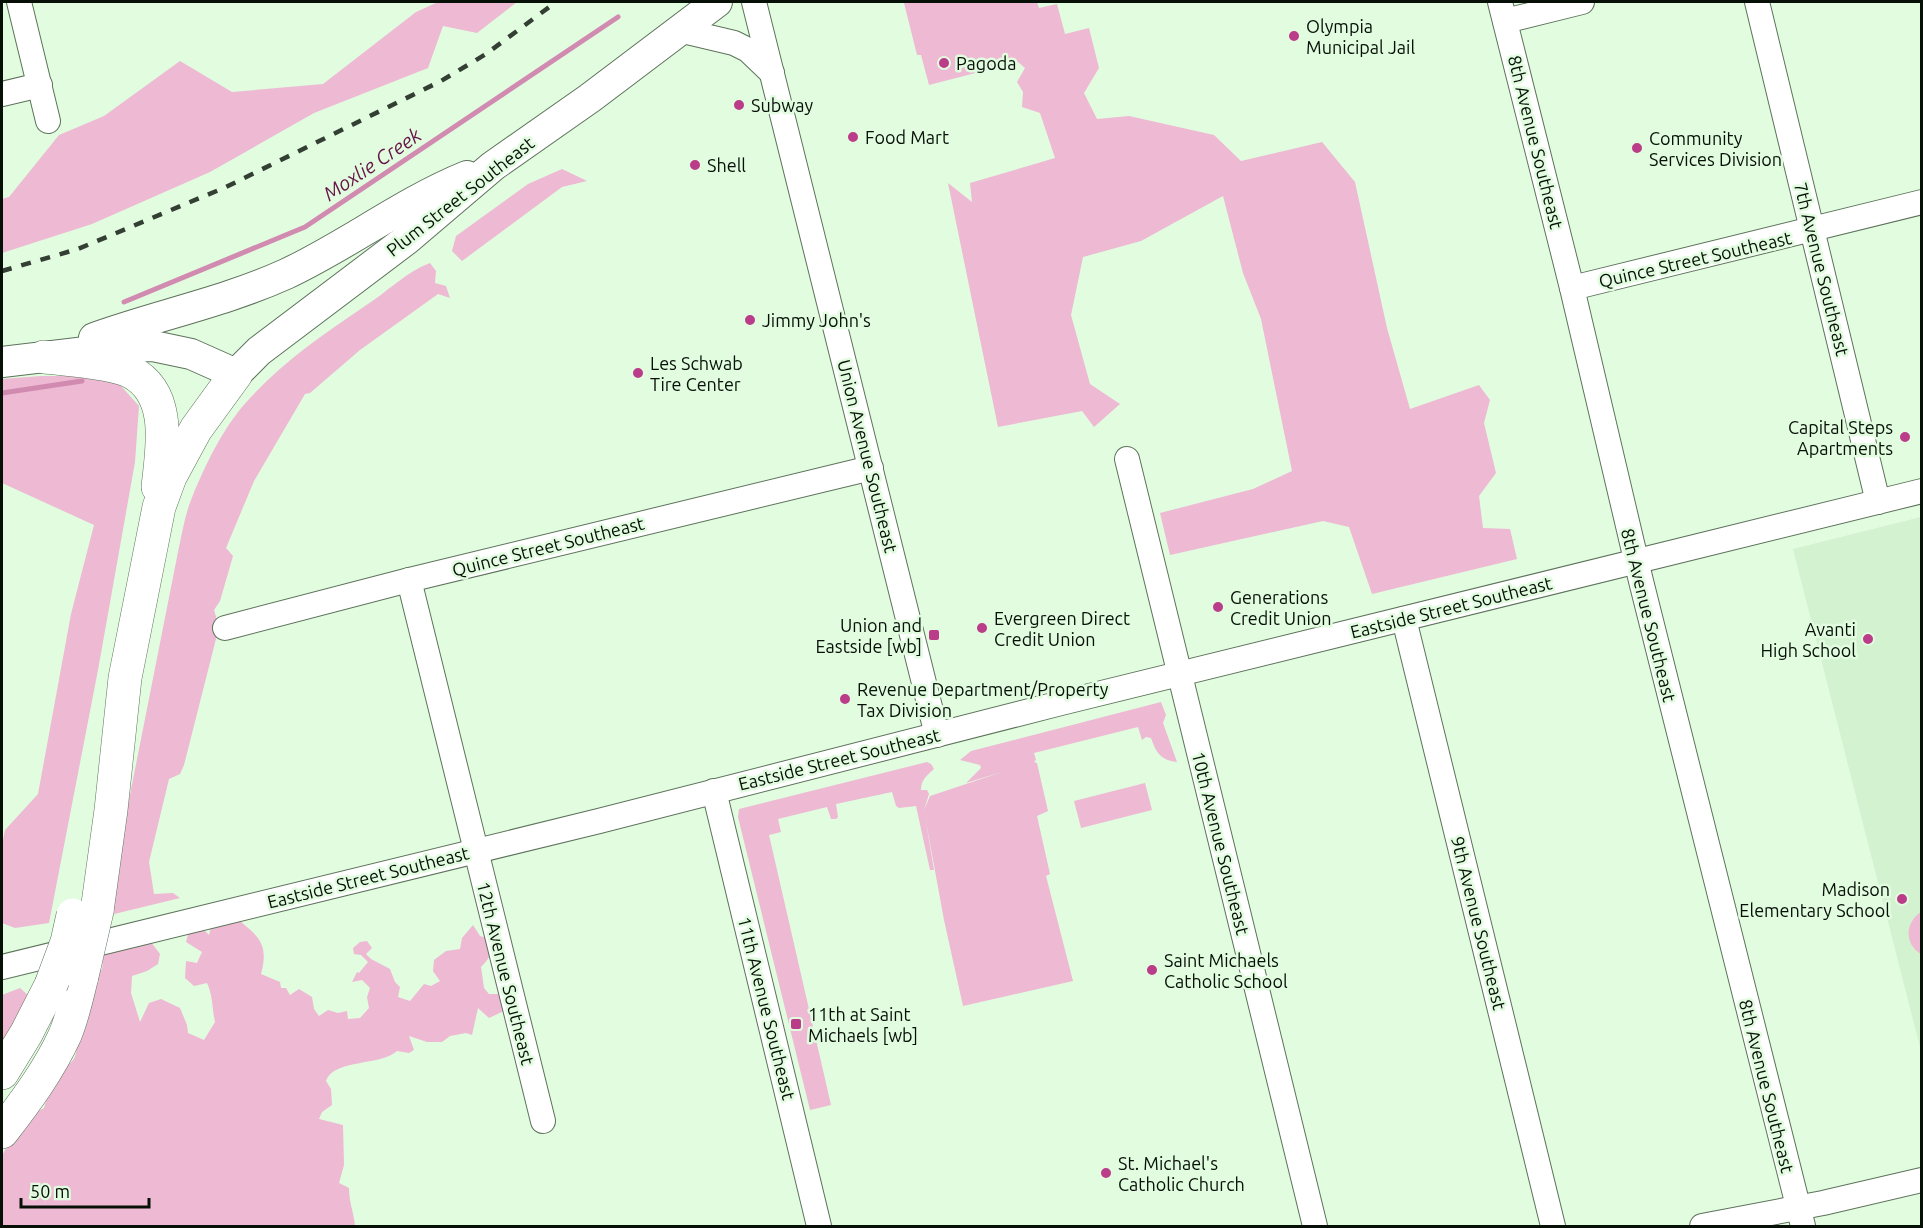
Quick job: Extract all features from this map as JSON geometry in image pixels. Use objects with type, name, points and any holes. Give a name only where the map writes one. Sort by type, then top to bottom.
[{"type":"highway","points":[[2,1132],[28,1098],[66,1033],[82,976],[85,913],[110,820],[125,678],[156,518],[162,422],[152,393],[140,378],[130,372],[116,367],[44,357]]},
{"type":"highway","points":[[156,518],[170,477],[182,452],[207,412],[236,374]]},
{"type":"highway","points":[[2,1073],[26,1034],[51,985],[67,942],[85,913]]},
{"type":"main road","name":"Plum Street Southeast","points":[[236,374],[259,351],[406,240],[493,166],[590,98],[717,2]]},
{"type":"main road","points":[[44,357],[110,332],[224,298],[275,278],[351,239],[438,188],[493,166]]},
{"type":"main road","points":[[2,362],[153,346],[191,354],[236,374]]},
{"type":"street","points":[[19,2],[48,122]]},
{"type":"street","name":"Union Avenue Southeast","points":[[754,2],[937,735]]},
{"type":"street","points":[[1503,11],[1582,2]]},
{"type":"street","name":"7th Avenue Southeast","points":[[1757,2],[1878,502]]},
{"type":"street","name":"8th Avenue Southeast","points":[[1503,11],[1572,288],[1636,562],[1800,1217]]},
{"type":"street","points":[[679,30],[734,43],[748,50],[772,73]]},
{"type":"street","points":[[2,94],[40,85]]},
{"type":"street","name":"Quince Street Southeast","points":[[1572,288],[1922,202]]},
{"type":"street","name":"10th Avenue Southeast","points":[[1128,459],[1315,1227]]},
{"type":"street","name":"Quince Street Southeast","points":[[225,628],[409,580],[871,468]]},
{"type":"street","name":"Eastside Street Southeast","points":[[2,967],[1922,491]]},
{"type":"street","name":"12th Avenue Southeast","points":[[409,580],[543,1120]]},
{"type":"street","name":"9th Avenue Southeast","points":[[1404,619],[1553,1227]]},
{"type":"street","name":"11th Avenue Southeast","points":[[714,791],[819,1227]]},
{"type":"street","points":[[1702,1227],[1800,1217],[1922,1180]]},
{"type":"shaded area","points":[[438,2],[517,2],[477,33],[443,26],[428,68],[314,113],[210,172],[92,224],[2,253],[2,199],[9,197],[59,135],[104,116],[180,61],[232,92],[323,84],[416,12]]},
{"type":"shaded area","points":[[1037,2],[1039,8],[1057,4],[1065,34],[1089,28],[1099,68],[1084,93],[1097,119],[1129,116],[1214,135],[1241,161],[1322,142],[1355,182],[1387,328],[1410,409],[1479,385],[1490,400],[1484,423],[1496,473],[1479,496],[1483,528],[1510,529],[1517,559],[1372,594],[1349,527],[1323,521],[1170,555],[1160,513],[1253,489],[1292,471],[1261,319],[1243,273],[1223,196],[1141,241],[1083,257],[1071,315],[1090,384],[1120,404],[1094,427],[1082,411],[998,427],[948,183],[972,202],[970,183],[1055,158],[1040,113],[1022,107],[1023,92],[1017,82],[1025,68],[1018,62],[929,85],[921,55],[917,55],[904,3]]},
{"type":"shaded area","points":[[562,169],[587,181],[562,187],[462,261],[452,251],[456,236],[528,184]]},
{"type":"shaded area","points":[[430,263],[436,271],[435,283],[446,286],[450,298],[438,294],[360,350],[310,393],[305,394],[254,481],[226,548],[233,556],[220,601],[214,610],[219,627],[184,765],[180,774],[169,779],[149,862],[154,894],[173,893],[180,898],[106,916],[184,524],[198,482],[233,419],[277,371],[320,337],[405,277]]},
{"type":"shaded area","points":[[41,376],[112,376],[139,406],[135,462],[49,923],[15,928],[2,923],[2,845],[5,830],[38,794],[71,614],[94,525],[2,483],[2,379]]},
{"type":"shaded area","name":"Avanti High School","points":[[1921,517],[1921,1051],[1793,549]]},
{"type":"shaded area","points":[[1161,702],[1166,715],[1163,723],[1177,762],[1159,754],[1151,738],[1146,737],[1142,740],[1138,727],[1034,753],[1036,760],[1034,762],[1037,763],[1048,811],[1037,816],[1050,874],[1046,876],[1073,981],[963,1006],[925,816],[934,870],[930,870],[916,806],[899,808],[896,806],[892,792],[836,804],[838,817],[836,819],[831,819],[827,807],[778,819],[781,832],[769,835],[831,1105],[810,1110],[738,817],[739,809],[927,762],[934,769],[921,786],[921,790],[927,790],[929,794],[924,810],[930,796],[1005,771],[966,783],[981,768],[980,765],[960,760],[971,751]]},
{"type":"shaded area","points":[[1145,783],[1152,810],[1081,828],[1074,801]]},
{"type":"shaded area","points":[[1921,912],[1921,954],[1915,950],[1909,939],[1909,927]]},
{"type":"shaded area","points":[[234,916],[255,934],[262,946],[264,954],[261,974],[280,982],[281,988],[286,988],[290,995],[299,989],[312,997],[314,1009],[319,1016],[328,1010],[338,1013],[347,1011],[348,1019],[360,1018],[369,1008],[367,997],[370,988],[362,980],[352,982],[357,972],[359,973],[368,962],[361,955],[354,954],[353,948],[360,942],[367,941],[372,948],[366,954],[390,969],[395,982],[400,987],[398,997],[410,1001],[424,984],[431,986],[440,981],[433,971],[434,960],[446,951],[460,949],[462,938],[473,925],[480,936],[490,939],[492,947],[490,954],[481,967],[484,988],[489,994],[498,994],[504,1011],[489,1018],[478,1008],[472,1035],[466,1033],[450,1036],[442,1042],[427,1042],[409,1036],[414,1050],[409,1053],[397,1051],[390,1056],[347,1066],[330,1074],[326,1081],[331,1089],[332,1105],[322,1112],[319,1119],[343,1125],[344,1165],[339,1183],[349,1188],[355,1226],[2,1226],[2,1156],[10,1140],[27,1126],[29,1116],[44,1108],[47,1097],[53,1090],[58,1070],[68,1065],[76,1055],[78,1036],[87,1022],[88,993],[102,969],[104,951],[148,938],[160,954],[158,964],[132,976],[131,993],[140,1022],[149,1003],[161,999],[180,1008],[188,1033],[204,1040],[215,1022],[211,997],[207,983],[194,986],[185,978],[186,961],[197,963],[202,952],[186,942],[190,928],[200,926],[209,935],[211,927]]},
{"type":"shaded area","points":[[20,988],[40,1006],[2,1073],[2,995]]},
{"type":"waterway","name":"Moxlie Creek","points":[[124,302],[305,227],[618,17]]},
{"type":"waterway","name":"Moxlie Creek","points":[[2,393],[82,381]]},
{"type":"railway","points":[[2,271],[78,249],[226,187],[441,81],[486,54],[556,2]]},
{"type":"place","name":"Olympia Municipal Jail","points":[[1294,36]]},
{"type":"place","name":"Pagoda","points":[[944,63]]},
{"type":"place","name":"Subway","points":[[739,105]]},
{"type":"place","name":"Food Mart","points":[[853,137]]},
{"type":"place","name":"Community Services Division","points":[[1637,148]]},
{"type":"place","name":"Shell","points":[[695,165]]},
{"type":"place","name":"Jimmy John's","points":[[750,320]]},
{"type":"place","name":"Les Schwab Tire Center","points":[[638,373]]},
{"type":"place","name":"Capital Steps Apartments","points":[[1905,437]]},
{"type":"place","name":"Generations Credit Union","points":[[1218,607]]},
{"type":"place","name":"Evergreen Direct Credit Union","points":[[982,628]]},
{"type":"place","name":"Union and Eastside [wb]","points":[[934,635]]},
{"type":"place","name":"Avanti High School","points":[[1868,639]]},
{"type":"place","name":"Revenue Department/Property Tax Division","points":[[845,699]]},
{"type":"place","name":"Madison Elementary School","points":[[1902,899]]},
{"type":"place","name":"Saint Michaels Catholic School","points":[[1152,970]]},
{"type":"place","name":"11th at Saint Michaels [wb]","points":[[796,1024]]},
{"type":"place","name":"St. Michael's Catholic Church","points":[[1106,1173]]}]
